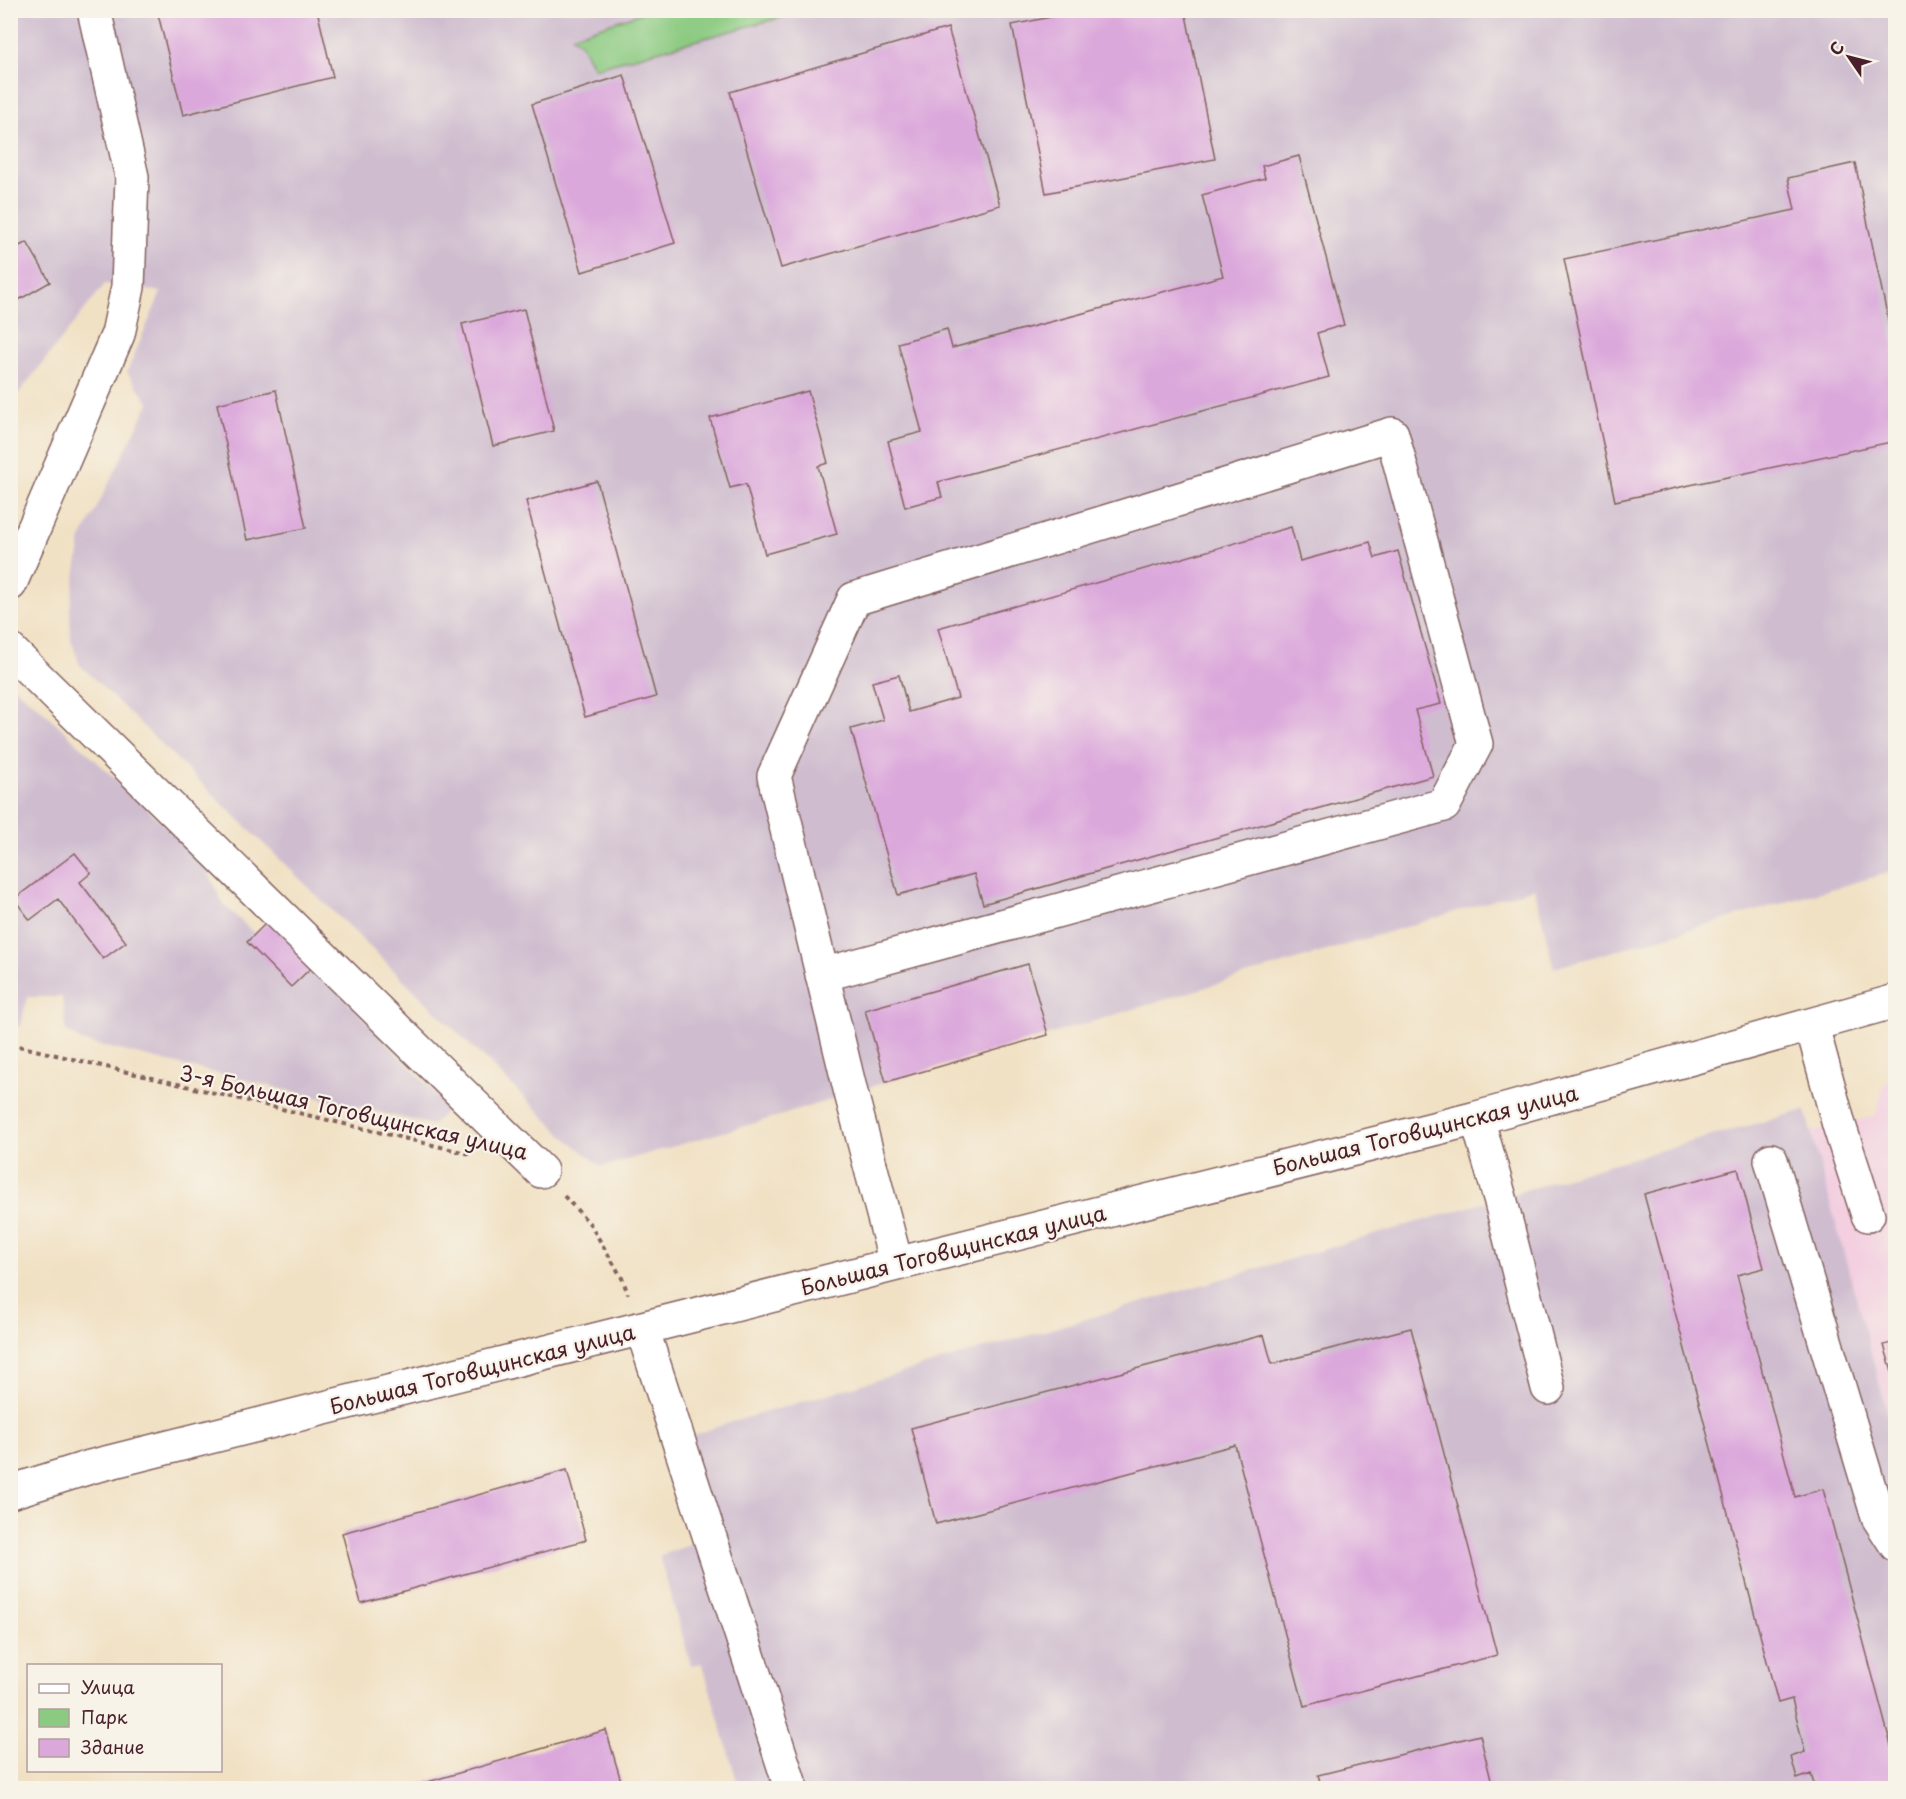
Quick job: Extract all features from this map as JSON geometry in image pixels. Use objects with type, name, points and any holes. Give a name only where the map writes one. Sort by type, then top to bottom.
[{"type":"street","points":[[10,584],[118,334],[128,287],[132,177],[94,10]]},
{"type":"street","points":[[822,975],[1444,805],[1476,744],[1392,434],[854,599],[774,776],[822,975],[896,1263]]},
{"type":"street","points":[[10,650],[541,1171]]},
{"type":"street","name":"Большая Тоговщинская улица","points":[[14,1489],[90,1467],[1477,1118],[1896,1001]]},
{"type":"street","points":[[1812,1026],[1839,1125],[1868,1215]]},
{"type":"street","points":[[1477,1118],[1548,1388]]},
{"type":"street","points":[[1771,1160],[1878,1517],[1896,1545]]},
{"type":"street","points":[[642,1328],[790,1788]]},
{"type":"path","name":"3-я Большая Тоговщинская улица","points":[[10,1044],[472,1154]]},
{"type":"path","name":"3-я Большая Тоговщинская улица","points":[[541,1171],[590,1224],[622,1278],[642,1328]]},
{"type":"shaded area","points":[[805,10],[1895,11],[1895,871],[1554,968],[1534,888],[779,1116],[602,1167],[565,1137],[80,665],[71,640],[70,609],[81,539],[149,403],[127,372],[161,292],[105,284],[11,403],[11,11],[647,11],[572,36],[582,45],[712,36]]},
{"type":"shaded area","points":[[10,684],[41,709],[204,862],[223,904],[255,934],[269,920],[449,1107],[433,1125],[81,1041],[66,1030],[62,997],[27,997],[21,1026],[11,1024]]},
{"type":"shaded area","points":[[1895,1079],[1895,1441],[1810,1132],[1875,1116],[1885,1082]]},
{"type":"shaded area","points":[[1805,1110],[1895,1441],[1895,1788],[739,1788],[702,1663],[691,1665],[659,1556],[698,1542],[668,1443],[732,1422],[1593,1169]]},
{"type":"green space","points":[[647,11],[805,11],[594,68],[582,45],[572,36]]},
{"type":"building","points":[[157,10],[317,10],[333,77],[183,115]]},
{"type":"building","points":[[1084,10],[1185,10],[1215,159],[1046,193],[1012,25]]},
{"type":"building","points":[[948,28],[1000,205],[781,268],[730,92]]},
{"type":"building","points":[[624,75],[675,243],[582,272],[532,104]]},
{"type":"building","points":[[1299,156],[1344,325],[1317,333],[1329,377],[938,482],[942,497],[905,507],[888,441],[922,432],[898,343],[947,329],[952,348],[1223,276],[1202,195],[1265,178],[1262,166]]},
{"type":"building","points":[[1855,163],[1896,357],[1896,441],[1615,501],[1564,259],[1795,210],[1788,178]]},
{"type":"building","points":[[27,242],[50,282],[10,305],[10,251]]},
{"type":"building","points":[[524,309],[554,431],[493,446],[462,324]]},
{"type":"building","points":[[276,390],[306,528],[247,540],[217,404]]},
{"type":"building","points":[[808,391],[828,463],[818,466],[837,534],[765,554],[746,484],[730,488],[710,418]]},
{"type":"building","points":[[597,481],[656,697],[585,717],[526,501]]},
{"type":"building","points":[[1291,527],[1300,561],[1370,542],[1375,558],[1398,551],[1441,704],[1415,710],[1433,776],[983,904],[974,874],[898,895],[851,729],[883,720],[872,682],[899,675],[909,712],[958,698],[938,628]]},
{"type":"building","points":[[75,853],[91,873],[80,882],[126,942],[103,959],[58,899],[30,920],[14,899]]},
{"type":"building","points":[[269,920],[313,966],[291,987],[247,942]]},
{"type":"building","points":[[1028,964],[1048,1035],[886,1082],[865,1010]]},
{"type":"building","points":[[1738,1169],[1764,1268],[1737,1275],[1795,1497],[1823,1489],[1896,1764],[1896,1788],[1815,1788],[1811,1774],[1797,1779],[1791,1757],[1805,1752],[1792,1699],[1778,1703],[1644,1194]]},
{"type":"building","points":[[1411,1328],[1497,1655],[1304,1706],[1235,1445],[936,1524],[911,1428],[1264,1335],[1272,1364]]},
{"type":"building","points":[[1896,1342],[1896,1382],[1895,1382],[1884,1345]]},
{"type":"building","points":[[567,1470],[586,1540],[361,1603],[342,1533]]},
{"type":"building","points":[[606,1730],[623,1788],[415,1788],[414,1786]]},
{"type":"building","points":[[1480,1735],[1493,1788],[1322,1788],[1318,1775]]}]
